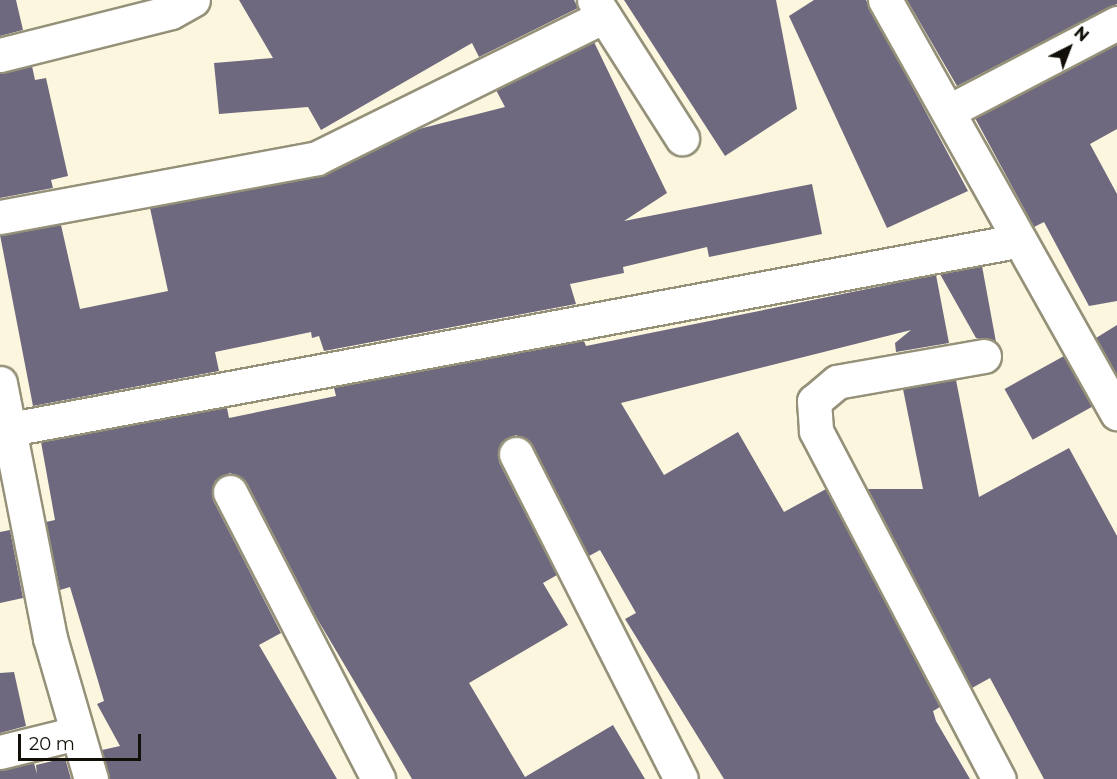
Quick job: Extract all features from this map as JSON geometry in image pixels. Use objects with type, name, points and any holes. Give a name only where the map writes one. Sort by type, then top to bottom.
[{"type":"street","points":[[0,55],[171,12],[193,0]]},
{"type":"street","points":[[885,0],[949,111],[1016,241],[1117,413]]},
{"type":"street","points":[[0,217],[317,158],[599,8],[682,138]]},
{"type":"street","points":[[949,111],[1117,23]]},
{"type":"street","points":[[5,430],[1016,241]]},
{"type":"street","points":[[984,356],[837,382],[814,401],[816,431],[999,779]]},
{"type":"street","points":[[0,383],[5,430],[50,638],[91,779]]},
{"type":"street","points":[[516,454],[681,779]]},
{"type":"street","points":[[230,492],[378,779]]},
{"type":"street","points":[[0,752],[77,733]]},
{"type":"building","points":[[0,0],[16,0],[23,30],[0,36]]},
{"type":"building","points":[[239,0],[574,0],[578,8],[479,57],[472,43],[321,130],[308,107],[219,114],[214,63],[273,58]]},
{"type":"building","points":[[624,0],[776,0],[797,109],[725,156]]},
{"type":"building","points":[[814,0],[866,0],[968,191],[887,228],[789,16]]},
{"type":"building","points":[[907,0],[1117,0],[1117,4],[957,86]]},
{"type":"building","points":[[594,42],[667,193],[624,221],[812,184],[822,234],[709,257],[707,247],[623,267],[624,273],[570,284],[576,304],[324,351],[319,336],[312,338],[311,332],[215,352],[219,371],[33,406],[0,235],[61,225],[80,309],[168,291],[150,208],[325,175],[415,130],[505,107],[496,90]]},
{"type":"building","points":[[1117,44],[1117,129],[1090,144],[1117,194],[1117,301],[1089,306],[1044,222],[1034,227],[975,118]]},
{"type":"building","points":[[32,66],[35,80],[46,78],[68,176],[51,180],[53,188],[0,198],[0,73]]},
{"type":"building","points":[[982,266],[996,342],[976,338],[940,274]]},
{"type":"building","points":[[936,275],[949,343],[896,352],[895,343],[911,330],[621,403],[664,475],[738,432],[784,512],[826,489],[940,707],[933,711],[936,721],[970,779],[724,779],[625,619],[636,613],[600,550],[589,556],[533,446],[516,435],[501,443],[499,462],[557,575],[543,583],[568,625],[469,683],[525,777],[613,725],[645,779],[412,779],[315,615],[247,483],[230,473],[215,481],[213,500],[281,633],[259,645],[337,779],[109,779],[102,750],[120,746],[97,704],[104,701],[70,587],[60,590],[46,522],[55,520],[41,442],[227,408],[229,418],[336,396],[334,388],[584,341],[586,346]]},
{"type":"building","points":[[1117,325],[1117,375],[1096,338]]},
{"type":"building","points":[[1064,356],[1092,407],[1033,440],[1005,389]]},
{"type":"building","points":[[956,380],[979,497],[1069,448],[1117,536],[1117,779],[1044,779],[990,678],[972,688],[868,489],[923,489],[903,389]]},
{"type":"building","points":[[10,530],[23,598],[0,603],[0,532]]},
{"type":"building","points":[[14,672],[26,726],[0,733],[0,673]]},
{"type":"building","points":[[65,758],[71,779],[0,779],[0,770],[34,763],[37,774],[36,765]]}]
